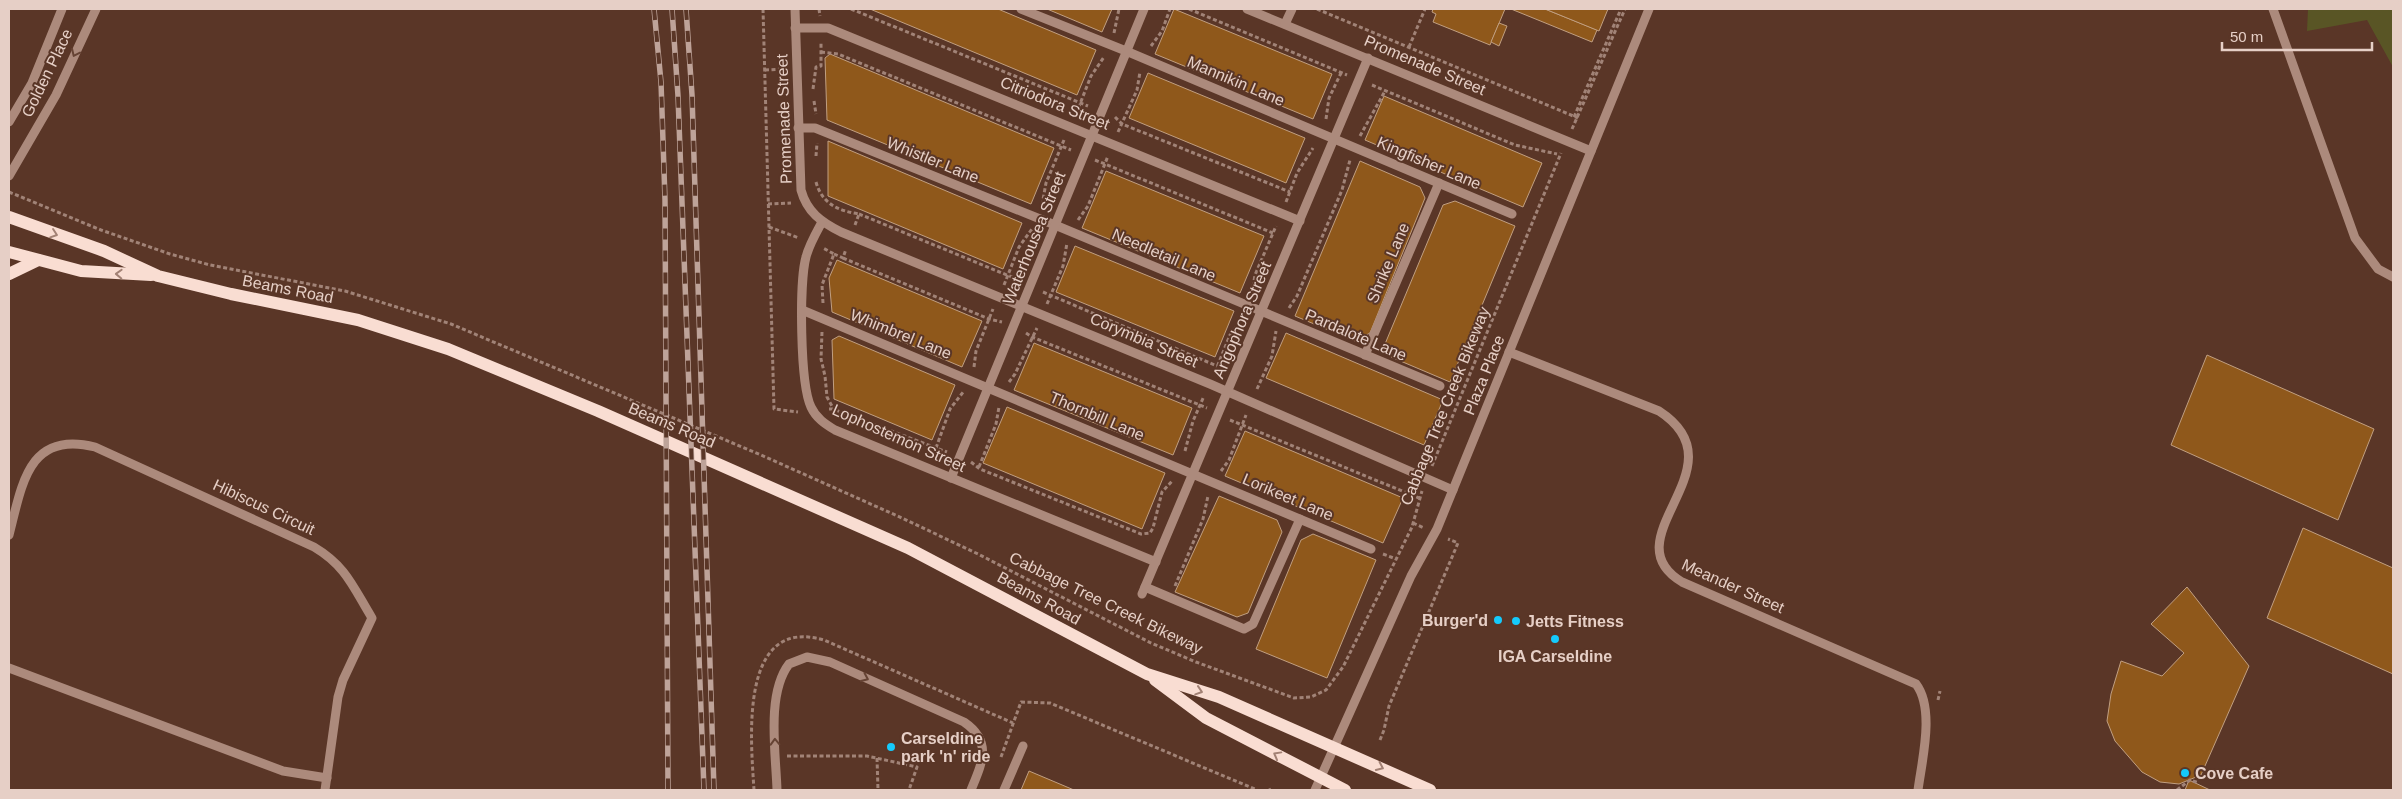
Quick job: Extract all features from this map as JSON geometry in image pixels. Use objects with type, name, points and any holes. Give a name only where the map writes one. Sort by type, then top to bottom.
[{"type":"main road","name":"Beams Road","points":[[9,217],[104,252],[158,276],[230,294],[318,311],[394,331],[448,349],[598,411],[754,478],[908,548],[1147,674],[1206,718],[1318,784],[1344,790]]},
{"type":"main road","name":"Beams Road","points":[[9,252],[100,274],[158,276]]},
{"type":"main road","points":[[9,274],[38,260]]},
{"type":"main road","name":"Beams Road","points":[[1147,674],[1219,697],[1430,790]]},
{"type":"street","name":"Golden Place","points":[[9,122],[32,83],[62,9]]},
{"type":"street","name":"Golden Place","points":[[9,176],[56,95],[96,9]]},
{"type":"street","name":"Promenade Street","points":[[795,9],[802,195],[807,208],[822,222]]},
{"type":"street","name":"Mannikin Lane","points":[[1021,9],[1334,139]]},
{"type":"street","name":"Waterhousea Street","points":[[951,478],[1144,9]]},
{"type":"street","name":"Promenade Street","points":[[1247,9],[1591,151]]},
{"type":"street","points":[[1285,24],[1292,9]]},
{"type":"street","name":"Plaza Place","points":[[1335,747],[1411,576],[1437,529],[1454,490],[1649,9]]},
{"type":"street","points":[[2273,9],[2355,238],[2378,269],[2393,277]]},
{"type":"street","name":"Citriodora Street","points":[[795,28],[828,28],[1092,134],[1300,221]]},
{"type":"street","name":"Angophora Street","points":[[1170,598],[1144,590],[1368,58]]},
{"type":"street","name":"Whistler Lane","points":[[798,128],[815,128],[1055,225]]},
{"type":"street","name":"Kingfisher Lane","points":[[1334,139],[1512,214]]},
{"type":"street","name":"Shrike Lane","points":[[1365,355],[1439,183]]},
{"type":"street","name":"Corymbia Street","points":[[822,222],[841,232],[1228,391],[1454,490]]},
{"type":"street","name":"Lophostemon Street","points":[[822,222],[806,256],[802,310],[806,390],[811,407],[820,420],[835,430],[1156,562]]},
{"type":"street","name":"Needletail Lane","points":[[1055,225],[1261,312]]},
{"type":"street","name":"Whimbrel Lane","points":[[802,310],[989,386]]},
{"type":"street","name":"Pardalote Lane","points":[[1261,312],[1440,386]]},
{"type":"street","name":"Meander Street","points":[[1509,352],[1659,411],[1672,420],[1687,441],[1689,455],[1685,477],[1660,537],[1659,552],[1664,568],[1682,582],[1916,684],[1923,692],[1927,716],[1918,790]]},
{"type":"street","name":"Thornbill Lane","points":[[989,386],[1193,473]]},
{"type":"street","name":"Hibiscus Circuit","points":[[9,535],[29,467],[48,449],[62,444],[79,443],[95,447],[332,557],[343,569],[372,618],[343,680],[338,697],[326,790]]},
{"type":"street","name":"Lorikeet Lane","points":[[1193,473],[1371,549]]},
{"type":"street","points":[[1170,598],[1244,629],[1253,624],[1300,519]]},
{"type":"street","points":[[777,790],[776,694],[780,678],[789,664],[807,657],[818,658],[955,718],[973,729],[980,737],[983,755],[982,764],[971,790]]},
{"type":"street","points":[[9,668],[283,771],[327,778]]},
{"type":"street","points":[[1004,790],[1023,746]]},
{"type":"street","points":[[1318,784],[1335,747]]},
{"type":"path","points":[[851,9],[1080,104],[1102,110],[1122,124],[1290,192]]},
{"type":"path","points":[[1317,9],[1576,117],[1621,9]]},
{"type":"path","points":[[1409,47],[1425,9]]},
{"type":"path","name":"Cabbage Tree Creek Bikeway","points":[[608,390],[761,455],[980,555],[1151,643],[1254,684],[1301,699],[1319,695],[1326,690],[1344,667],[1412,527],[1419,498],[1427,478],[1576,117],[1625,9]]},
{"type":"path","points":[[821,52],[838,54],[1273,234]]},
{"type":"path","points":[[1170,598],[1203,519],[1212,481],[1229,460],[1272,356],[1280,320],[1297,296],[1342,190],[1353,147],[1385,91]]},
{"type":"path","points":[[9,192],[147,246]]},
{"type":"path","points":[[843,258],[989,319],[1013,327],[1032,337],[1242,426],[1419,498]]},
{"type":"path","points":[[1380,740],[1389,706],[1458,543]]},
{"type":"path","points":[[754,790],[752,712],[760,670],[774,648],[785,641],[813,637],[824,640],[1013,723]]},
{"type":"path","points":[[1000,760],[1022,702],[1050,703],[1257,790]]},
{"type":"path","points":[[752,756],[868,756],[917,767],[909,790]]},
{"type":"path","points":[[877,758],[878,790]]},
{"type":"path","points":[[2177,790],[2190,780],[2199,783]]},
{"type":"shaded area","points":[[2308,9],[2393,9],[2393,67],[2367,20],[2307,31]]},
{"type":"building","points":[[870,9],[998,9],[1096,50],[1077,95]]},
{"type":"building","points":[[1047,9],[1112,9],[1102,32]]},
{"type":"building","points":[[1174,9],[1332,74],[1313,119],[1155,54]]},
{"type":"building","points":[[1433,9],[1505,9],[1490,45],[1433,22],[1436,14],[1432,12]]},
{"type":"building","points":[[1511,9],[1545,9],[1597,30],[1592,42]]},
{"type":"building","points":[[1545,9],[1608,9],[1599,31]]},
{"type":"building","points":[[1499,23],[1507,26],[1499,46],[1491,42]]},
{"type":"building","points":[[830,54],[1054,148],[1031,204],[827,120],[825,58]]},
{"type":"building","points":[[1148,73],[1305,138],[1286,183],[1129,118]]},
{"type":"building","points":[[1384,96],[1542,163],[1523,207],[1365,140]]},
{"type":"building","points":[[828,141],[1022,223],[1003,269],[828,196]]},
{"type":"building","points":[[1360,161],[1420,187],[1425,198],[1370,333],[1355,341],[1295,316]]},
{"type":"building","points":[[1106,171],[1264,236],[1240,293],[1082,228]]},
{"type":"building","points":[[1455,201],[1515,226],[1450,382],[1391,357],[1385,344],[1443,205]]},
{"type":"building","points":[[1075,246],[1234,311],[1215,357],[1056,292]]},
{"type":"building","points":[[837,260],[982,321],[962,367],[832,312],[829,278]]},
{"type":"building","points":[[1286,333],[1443,400],[1424,445],[1266,378]]},
{"type":"building","points":[[839,336],[955,385],[932,440],[834,399],[832,340]]},
{"type":"building","points":[[1034,343],[1192,408],[1173,455],[1014,390]]},
{"type":"building","points":[[2207,355],[2374,429],[2338,520],[2171,445]]},
{"type":"building","points":[[1007,407],[1165,473],[1142,529],[983,463]]},
{"type":"building","points":[[1245,431],[1403,498],[1383,543],[1225,476]]},
{"type":"building","points":[[1219,496],[1277,520],[1282,532],[1248,613],[1237,617],[1175,592]]},
{"type":"building","points":[[2303,528],[2393,568],[2393,674],[2267,618]]},
{"type":"building","points":[[1313,534],[1376,560],[1327,678],[1256,649],[1301,540]]},
{"type":"building","points":[[2187,587],[2249,666],[2201,775],[2179,784],[2160,782],[2142,772],[2115,741],[2107,721],[2111,694],[2121,661],[2162,676],[2184,653],[2151,624]]},
{"type":"building","points":[[1029,771],[1074,790],[1021,790]]},
{"type":"building","points":[[2189,780],[2210,790],[2185,790]]},
{"type":"railway","points":[[654,9],[661,82],[665,200],[668,790]]},
{"type":"railway","points":[[672,9],[678,96],[704,790]]},
{"type":"railway","points":[[686,9],[692,95],[714,790]]},
{"type":"place","name":"Burger'd","points":[[1498,620]]},
{"type":"place","name":"Jetts Fitness","points":[[1516,621]]},
{"type":"place","name":"IGA Carseldine","points":[[1555,639]]},
{"type":"place","name":"Carseldine park 'n' ride","points":[[891,747]]},
{"type":"place","name":"Cove Cafe","points":[[2185,773]]}]
